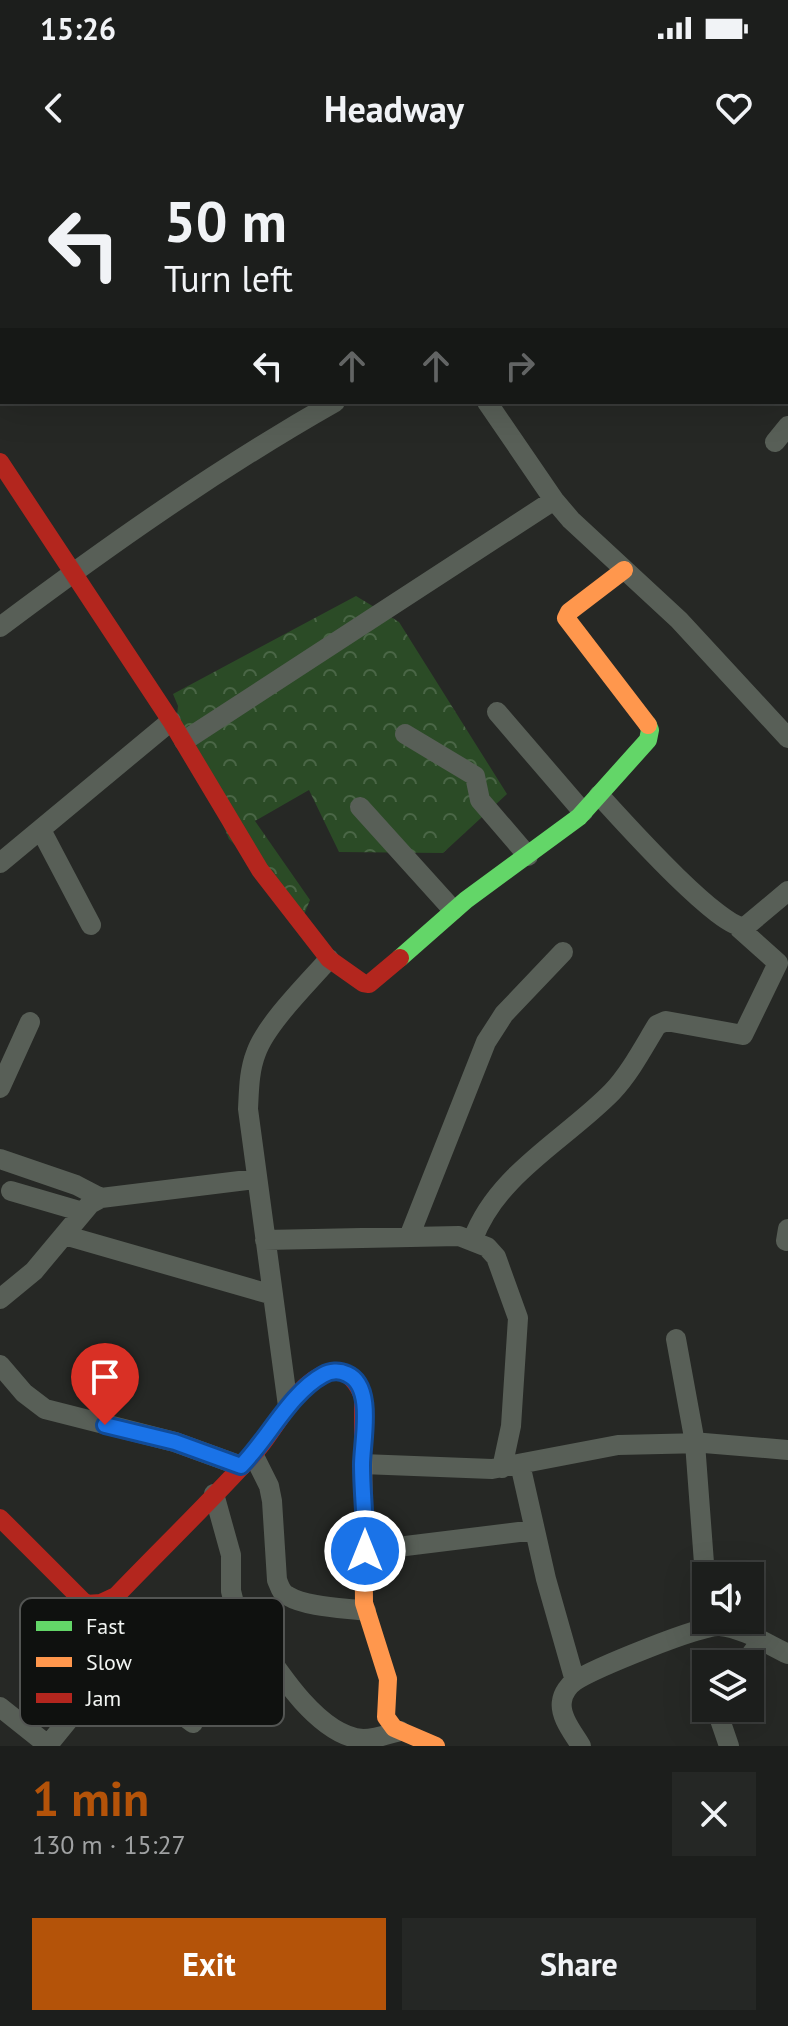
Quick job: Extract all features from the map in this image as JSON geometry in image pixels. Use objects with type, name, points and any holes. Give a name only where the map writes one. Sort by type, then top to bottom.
[{"type":"street","points":[[0,627],[201,484],[332,404]]},
{"type":"street","points":[[488,404],[554,500],[586,537],[679,620],[783,723]]},
{"type":"street","points":[[0,462],[184,741],[260,870],[329,959],[363,983],[369,984],[453,910],[583,812],[648,740],[650,730],[566,615],[624,570]]},
{"type":"street","points":[[184,741],[554,500]]},
{"type":"street","points":[[497,712],[583,812]]},
{"type":"street","points":[[0,863],[171,721]]},
{"type":"street","points":[[405,734],[475,776],[480,800],[528,856]]},
{"type":"street","points":[[473,1239],[485,1212],[522,1171],[621,1082],[657,1025],[666,1021],[743,1035],[778,963],[682,882],[599,795]]},
{"type":"street","points":[[360,807],[453,910]]},
{"type":"street","points":[[41,830],[91,925]]},
{"type":"street","points":[[739,928],[745,927],[788,891]]},
{"type":"street","points":[[409,1237],[486,1042],[504,1014],[563,952]]},
{"type":"street","points":[[288,1406],[248,1109],[251,1070],[256,1050],[267,1032],[329,959]]},
{"type":"street","points":[[0,1088],[30,1022]]},
{"type":"street","points":[[0,1159],[76,1185],[101,1198]]},
{"type":"street","points":[[0,1299],[34,1271],[90,1204],[101,1198],[256,1179]]},
{"type":"street","points":[[11,1191],[83,1212]]},
{"type":"street","points":[[64,1235],[273,1295]]},
{"type":"street","points":[[265,1240],[459,1236],[473,1239],[496,1257],[518,1318],[511,1466],[535,1530],[575,1681]]},
{"type":"street","points":[[676,1339],[695,1443],[704,1562]]},
{"type":"street","points":[[0,1365],[36,1404],[57,1414],[247,1460],[269,1486],[277,1580],[281,1590],[286,1596],[298,1600],[366,1611]]},
{"type":"street","points":[[112,1598],[247,1460],[288,1406],[322,1376],[333,1371],[344,1372],[354,1378],[363,1397],[366,1611],[388,1679],[386,1717],[394,1728],[436,1746]]},
{"type":"street","points":[[362,1464],[468,1470],[511,1466],[607,1445],[695,1443],[788,1450]]},
{"type":"street","points":[[214,1494],[231,1555],[233,1598]]},
{"type":"street","points":[[0,1518],[80,1598]]},
{"type":"street","points":[[365,1551],[535,1530]]},
{"type":"street","points":[[581,1746],[567,1722],[561,1702],[567,1689],[575,1681],[692,1632]]},
{"type":"street","points":[[746,1634],[788,1654]]},
{"type":"street","points":[[754,1650],[761,1641]]},
{"type":"street","points":[[284,1676],[309,1711],[335,1730],[364,1739],[400,1731]]},
{"type":"street","points":[[0,1707],[20,1723]]},
{"type":"street","points":[[721,1722],[729,1746]]},
{"type":"street","points":[[23,1726],[48,1746],[64,1726]]},
{"type":"green space","points":[[356,596],[399,622],[507,794],[443,853],[339,852],[309,790],[255,821],[310,900],[301,922],[260,870],[229,839],[177,715],[178,706],[173,694]]},
{"type":"traffic: fast","points":[[400,958],[466,900],[579,817],[648,740],[648,725]]},
{"type":"traffic: slow","points":[[624,570],[569,612],[566,618],[648,725]]},
{"type":"traffic: slow","points":[[363,1453],[364,1603],[388,1679],[386,1717],[394,1728],[436,1746]]},
{"type":"traffic: jam","points":[[0,462],[171,721],[260,870],[329,959],[369,984],[400,958]]},
{"type":"traffic: jam","points":[[112,1598],[223,1487],[257,1450],[296,1396],[316,1378],[333,1371],[339,1372],[350,1377],[357,1386],[363,1397],[363,1453]]},
{"type":"traffic: jam","points":[[0,1518],[80,1598]]},
{"type":"route","points":[[105,1425],[175,1442],[241,1466],[261,1446],[288,1406],[322,1376],[333,1371],[344,1372],[359,1384],[363,1397],[365,1551]]}]
